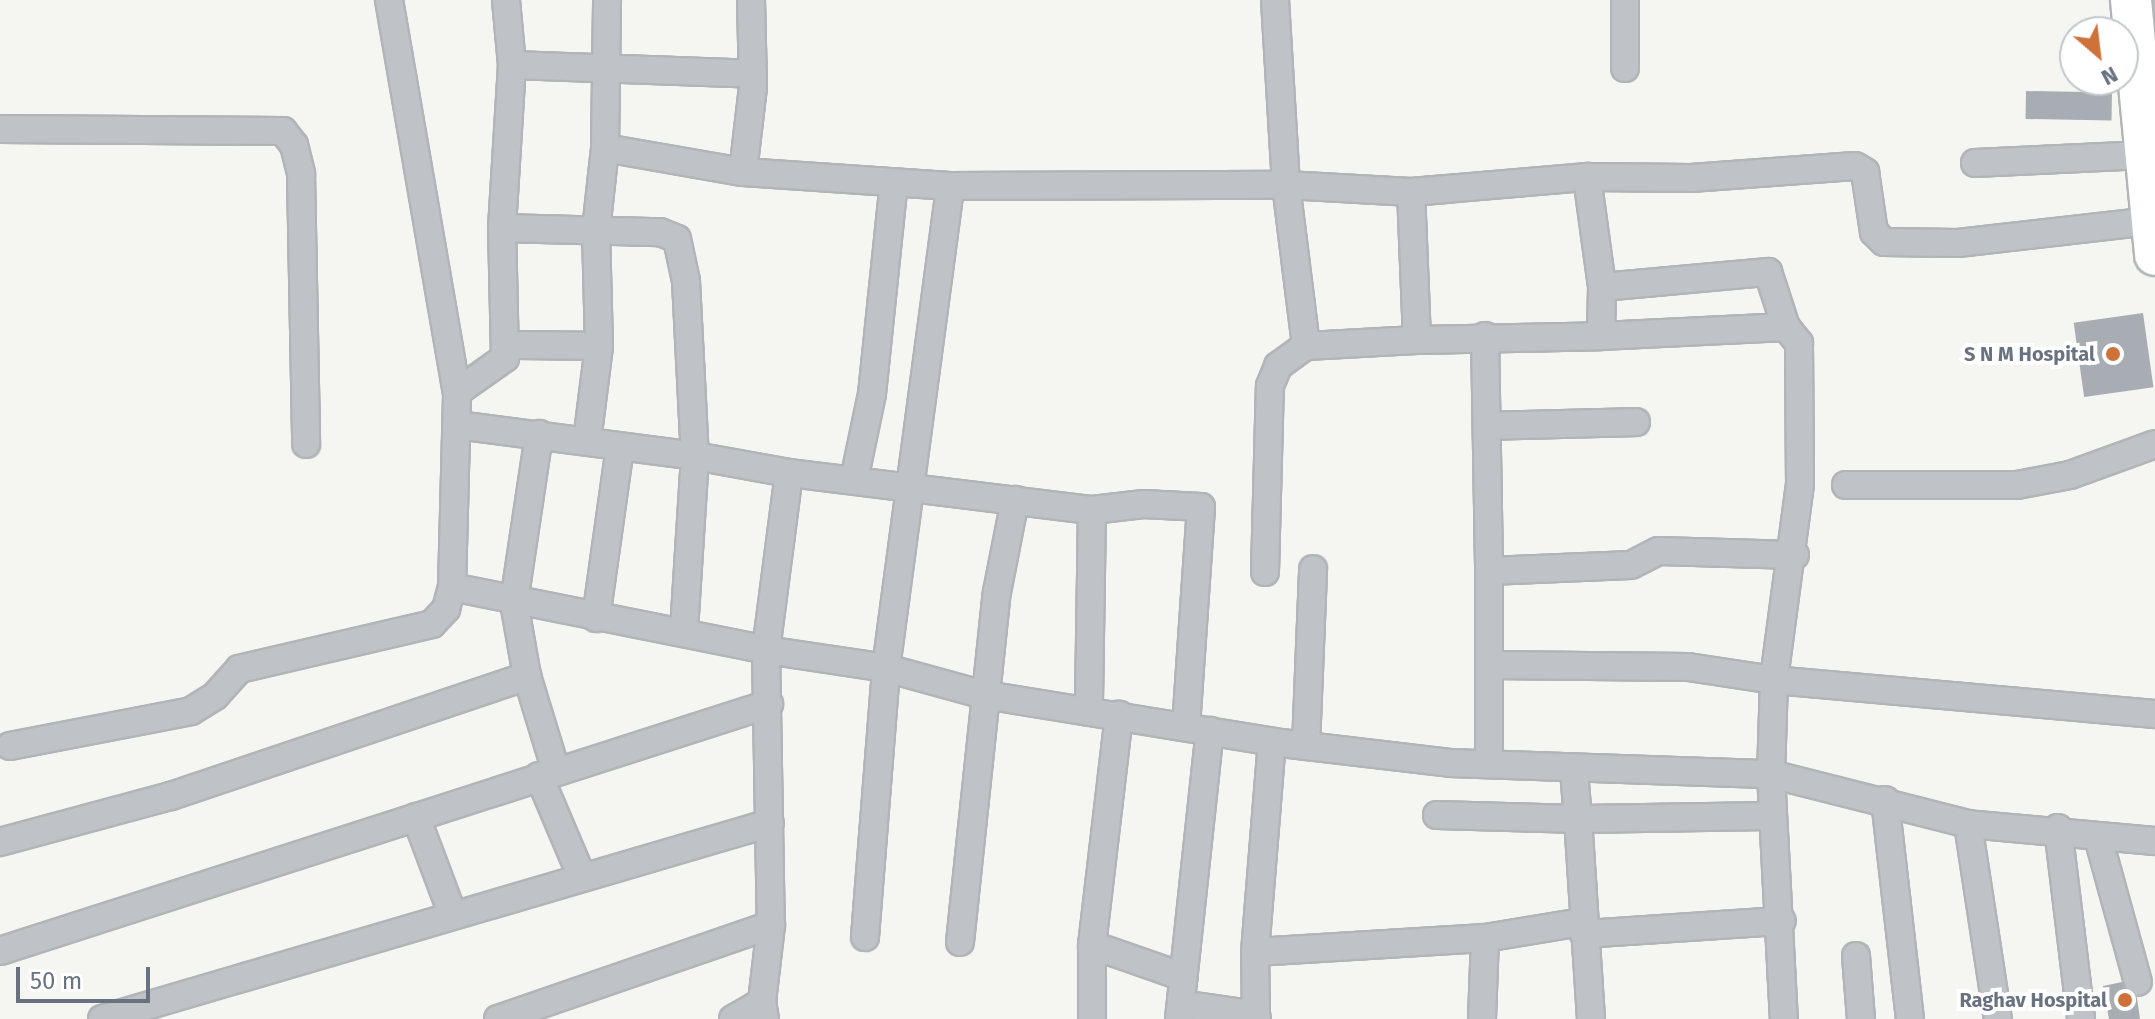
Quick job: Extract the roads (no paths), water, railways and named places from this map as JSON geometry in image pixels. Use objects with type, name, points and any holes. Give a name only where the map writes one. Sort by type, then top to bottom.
[{"type":"highway","points":[[2131,0],[2152,238]]},
{"type":"street","points":[[10,746],[191,711],[215,696],[239,669],[432,624],[446,609],[452,587],[457,392],[389,0]]},
{"type":"street","points":[[457,392],[505,358],[502,228],[512,65],[506,0]]},
{"type":"street","points":[[587,441],[599,346],[596,230],[605,148],[607,0]]},
{"type":"street","points":[[743,172],[753,74],[751,0]]},
{"type":"street","points":[[1275,0],[1286,185],[1306,346]]},
{"type":"street","points":[[1625,0],[1625,68]]},
{"type":"street","points":[[512,65],[753,74]]},
{"type":"street","points":[[0,129],[283,131],[294,145],[301,174],[306,444]]},
{"type":"street","points":[[605,148],[743,172],[950,186],[1286,185],[1411,192],[1587,177],[1691,178],[1855,166],[1865,172],[1874,232],[1893,243],[2152,238]]},
{"type":"street","points":[[1975,163],[2145,155]]},
{"type":"street","points":[[1587,177],[1602,287],[1601,336]]},
{"type":"street","points":[[854,480],[872,394],[894,182]]},
{"type":"street","points":[[865,937],[886,668],[950,186]]},
{"type":"street","points":[[1411,192],[1417,340]]},
{"type":"street","points":[[502,228],[660,232],[677,239],[686,281],[695,456],[684,631]]},
{"type":"street","points":[[1602,287],[1768,272],[1786,327],[1799,343],[1795,555],[1774,680],[1771,774],[1782,921],[1784,1019]]},
{"type":"street","points":[[1265,572],[1270,386],[1278,366],[1306,346],[1485,336],[1601,336],[1786,327]]},
{"type":"street","points":[[1485,336],[1489,763]]},
{"type":"street","points":[[505,345],[599,346]]},
{"type":"street","points":[[1487,426],[1636,422]]},
{"type":"street","points":[[457,425],[695,456],[789,473],[1092,510],[1144,504],[1201,507],[1198,728],[1180,1011],[1257,1017],[1255,952],[1272,742]]},
{"type":"street","points":[[539,434],[514,602],[548,774],[581,875]]},
{"type":"street","points":[[1846,485],[2017,485],[2070,475],[2155,444]]},
{"type":"street","points":[[596,618],[620,448]]},
{"type":"street","points":[[733,1019],[764,1010],[771,925],[766,650],[789,473]]},
{"type":"street","points":[[960,942],[985,695],[1015,500]]},
{"type":"street","points":[[1089,712],[1092,510]]},
{"type":"street","points":[[1489,571],[1631,565],[1659,551],[1795,555]]},
{"type":"street","points":[[1306,746],[1313,569]]},
{"type":"street","points":[[452,587],[514,602],[684,631],[766,650],[886,668],[985,695],[1272,742],[1574,771],[1771,774],[1885,800],[1968,824],[2058,828],[2154,847]]},
{"type":"street","points":[[1489,665],[1688,667],[1774,680],[2155,714]]},
{"type":"street","points":[[0,842],[171,796],[527,676]]},
{"type":"street","points":[[0,951],[769,704]]},
{"type":"street","points":[[1092,1019],[1092,945],[1119,715]]},
{"type":"street","points":[[1574,771],[1591,1019]]},
{"type":"street","points":[[1885,800],[1910,1019]]},
{"type":"street","points":[[1437,815],[1578,819],[1772,816]]},
{"type":"street","points":[[416,817],[452,913]]},
{"type":"street","points":[[102,1019],[581,875],[770,823]]},
{"type":"street","points":[[1968,824],[1998,1019]]},
{"type":"street","points":[[2058,828],[2081,1019]]},
{"type":"street","points":[[2098,837],[2138,982]]},
{"type":"street","points":[[1255,952],[1485,938],[1583,928],[1782,921]]},
{"type":"street","points":[[498,1019],[530,1014],[771,925]]},
{"type":"street","points":[[1482,1019],[1485,938]]},
{"type":"street","points":[[1092,945],[1184,977]]},
{"type":"street","points":[[1856,956],[1861,1019]]},
{"type":"waterway","points":[[2152,0],[2155,21]]},
{"type":"place","name":"S N M Hospital","points":[[2113,354]]},
{"type":"place","name":"Raghav Hospital","points":[[2125,1000]]}]
